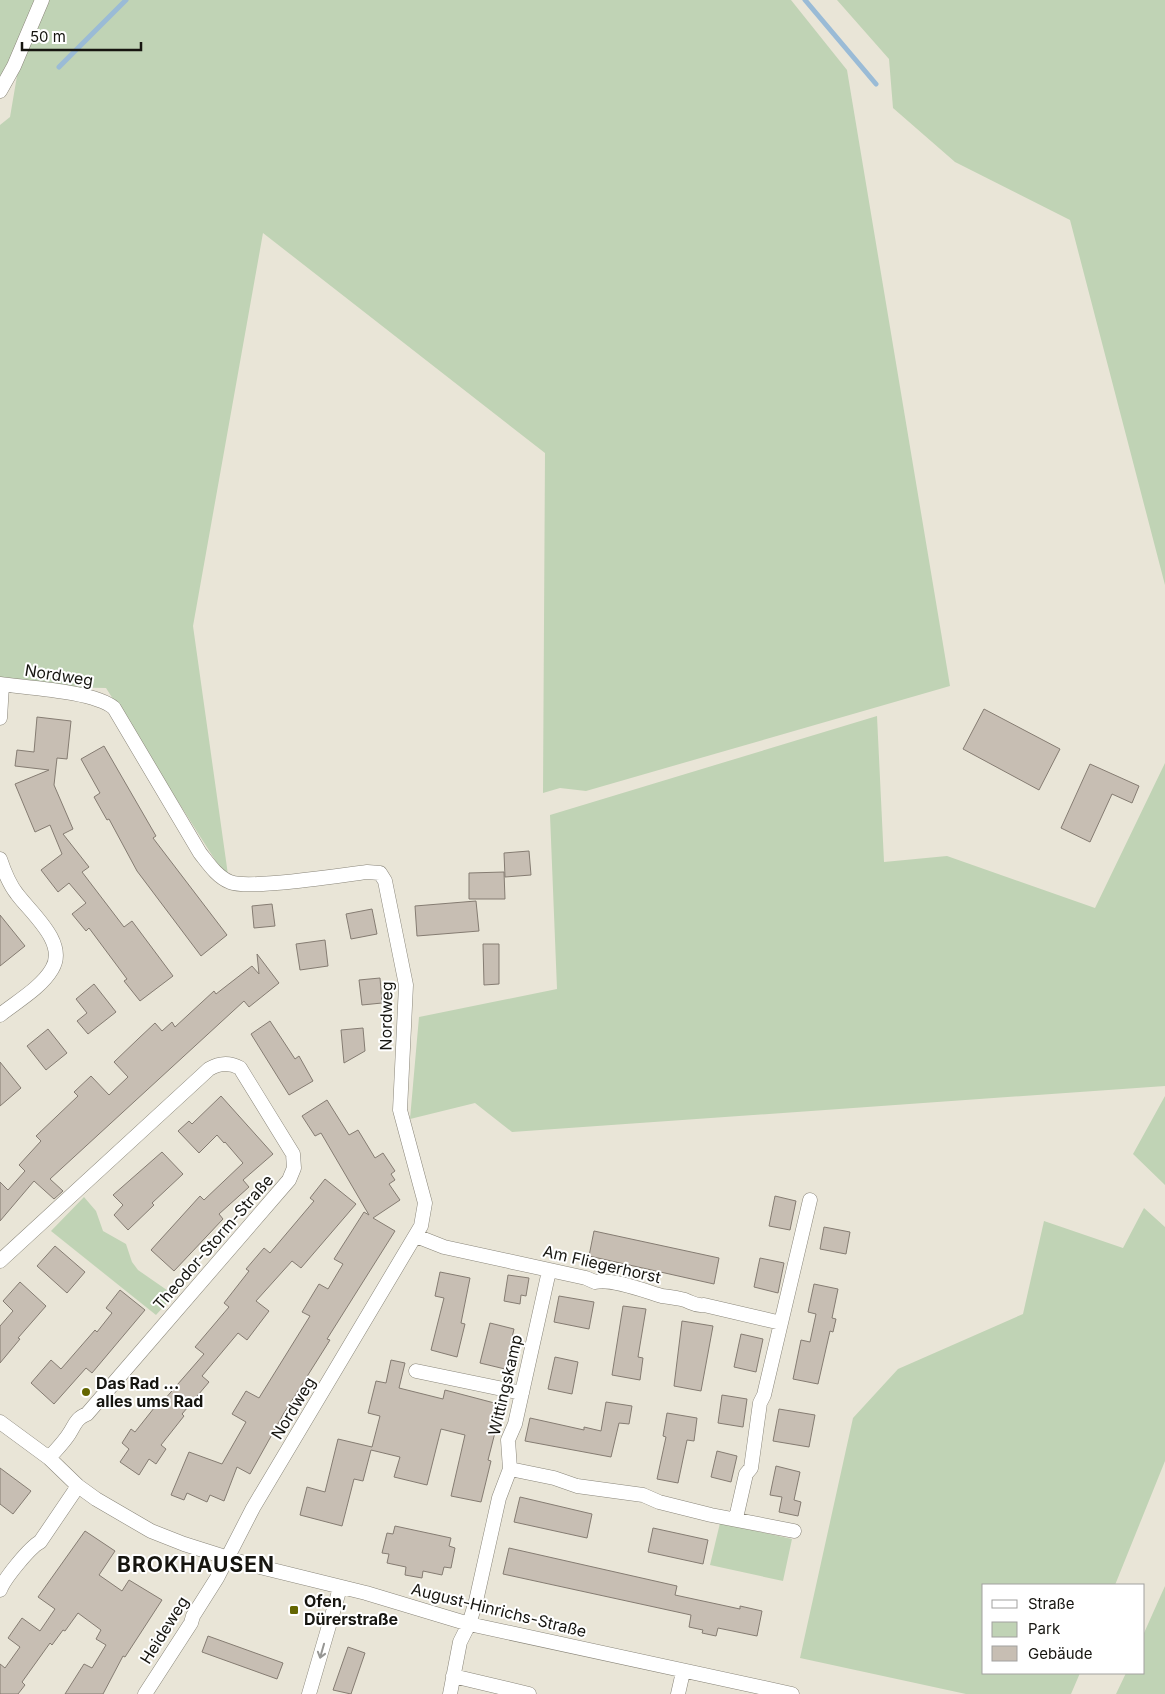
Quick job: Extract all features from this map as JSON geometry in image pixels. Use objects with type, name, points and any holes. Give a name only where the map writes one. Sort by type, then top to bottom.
[{"type":"street","points":[[0,91],[14,66],[42,0]]},
{"type":"street","points":[[0,718],[1,685]]},
{"type":"street","name":"Nordweg","points":[[1,685],[87,696],[102,700],[114,708],[200,852],[214,870],[229,882],[256,884],[372,872],[380,873],[383,877],[406,985],[400,1110],[425,1203],[423,1221],[416,1236],[253,1508],[228,1557]]},
{"type":"street","points":[[0,859],[13,888],[51,938],[56,954],[55,964],[47,977],[0,1015]]},
{"type":"street","name":"Theodor-Storm-Straße","points":[[0,1262],[213,1066],[229,1064],[240,1068],[293,1154],[294,1168],[289,1180],[87,1414],[80,1417],[72,1426],[70,1433],[49,1458]]},
{"type":"street","points":[[736,1518],[746,1474],[751,1468],[752,1450],[759,1418],[758,1411],[764,1394],[810,1200]]},
{"type":"street","name":"Am Fliegerhorst","points":[[416,1236],[437,1245],[586,1278],[595,1282],[601,1281],[639,1287],[645,1291],[685,1300],[692,1304],[704,1305],[781,1323]]},
{"type":"street","name":"Wittingskamp","points":[[450,1694],[460,1642],[470,1624],[498,1498],[510,1469],[508,1440],[515,1424],[549,1271]]},
{"type":"street","points":[[416,1370],[522,1393]]},
{"type":"street","name":"August-Hinrichs-Straße","points":[[0,1422],[49,1458],[78,1486],[117,1512],[152,1531],[228,1557],[470,1624],[785,1693]]},
{"type":"street","points":[[510,1469],[600,1491],[606,1489],[651,1497],[658,1502],[711,1515],[736,1518],[794,1531]]},
{"type":"street","points":[[0,1590],[15,1567],[34,1545],[40,1542],[78,1486]]},
{"type":"street","name":"Heideweg","points":[[145,1694],[184,1634],[228,1557]]},
{"type":"street","points":[[309,1694],[340,1588]]},
{"type":"street","points":[[678,1694],[683,1672]]},
{"type":"street","points":[[454,1676],[529,1694]]},
{"type":"green space","points":[[0,0],[791,0],[847,70],[950,686],[586,791],[560,788],[543,793],[545,453],[263,233],[193,626],[229,882],[106,688],[0,686],[0,125],[10,117],[18,70],[0,87]]},
{"type":"green space","points":[[837,0],[1165,0],[1165,585],[1070,220],[955,162],[893,108],[889,59]]},
{"type":"green space","points":[[877,716],[884,862],[947,856],[1095,908],[1165,763],[1165,1086],[512,1132],[475,1103],[410,1119],[419,1017],[557,989],[550,815]]},
{"type":"green space","points":[[1165,1096],[1165,1185],[1133,1154]]},
{"type":"green space","points":[[84,1197],[96,1211],[103,1231],[126,1244],[132,1262],[138,1270],[174,1295],[156,1315],[51,1231]]},
{"type":"green space","points":[[1144,1208],[1165,1227],[1165,1461],[1115,1584],[982,1584],[982,1674],[1080,1674],[1071,1694],[966,1694],[800,1658],[853,1418],[898,1369],[1023,1314],[1044,1221],[1123,1248]]},
{"type":"green space","points":[[720,1523],[792,1539],[783,1581],[710,1565]]},
{"type":"green space","points":[[1165,1586],[1165,1694],[1116,1694],[1126,1674],[1145,1674],[1145,1631]]},
{"type":"building","points":[[984,709],[1060,749],[1039,790],[963,749]]},
{"type":"building","points":[[37,717],[71,721],[67,759],[57,758],[54,785],[73,829],[63,834],[89,867],[82,872],[124,927],[132,921],[173,976],[140,1001],[124,981],[127,979],[89,928],[86,931],[72,914],[86,903],[69,883],[58,892],[41,870],[62,854],[50,825],[35,832],[15,784],[49,770],[15,766],[17,750],[34,752]]},
{"type":"building","points":[[104,746],[156,836],[153,838],[227,935],[201,956],[137,871],[109,819],[107,820],[94,797],[100,793],[81,759]]},
{"type":"building","points":[[1090,764],[1139,786],[1132,803],[1112,794],[1090,842],[1061,828]]},
{"type":"building","points":[[529,851],[531,875],[505,877],[504,853]]},
{"type":"building","points":[[504,872],[505,899],[469,899],[469,873]]},
{"type":"building","points":[[476,901],[479,931],[417,936],[415,906]]},
{"type":"building","points":[[272,904],[275,926],[254,928],[252,906]]},
{"type":"building","points":[[372,909],[377,934],[351,939],[346,914]]},
{"type":"building","points":[[0,915],[25,946],[0,966]]},
{"type":"building","points":[[325,940],[328,966],[300,970],[296,944]]},
{"type":"building","points":[[483,944],[499,944],[499,984],[484,985]]},
{"type":"building","points":[[257,954],[279,983],[249,1007],[244,1001],[50,1179],[63,1191],[54,1199],[34,1181],[0,1221],[0,1182],[8,1190],[25,1171],[19,1165],[41,1141],[36,1136],[78,1096],[74,1092],[91,1076],[109,1095],[128,1077],[114,1062],[138,1039],[155,1023],[162,1031],[172,1022],[175,1027],[214,991],[216,994],[252,966],[259,974]]},
{"type":"building","points":[[380,978],[382,1003],[362,1005],[359,980]]},
{"type":"building","points":[[94,984],[116,1012],[88,1034],[77,1021],[87,1013],[76,999]]},
{"type":"building","points":[[270,1021],[295,1059],[299,1056],[313,1081],[289,1095],[251,1034]]},
{"type":"building","points":[[363,1028],[365,1051],[344,1063],[341,1030]]},
{"type":"building","points":[[48,1029],[67,1053],[46,1070],[27,1046]]},
{"type":"building","points":[[0,1062],[21,1088],[0,1106]]},
{"type":"building","points":[[221,1096],[273,1154],[243,1180],[249,1187],[219,1214],[223,1219],[174,1271],[151,1250],[200,1196],[204,1200],[243,1163],[217,1135],[199,1153],[178,1131],[189,1121],[192,1124]]},
{"type":"building","points":[[327,1100],[349,1135],[358,1130],[375,1158],[383,1153],[395,1171],[391,1174],[395,1180],[389,1184],[400,1200],[373,1218],[395,1231],[327,1339],[330,1340],[284,1413],[250,1474],[237,1467],[224,1501],[210,1495],[207,1502],[187,1493],[184,1500],[171,1495],[189,1452],[222,1464],[246,1422],[232,1414],[246,1391],[259,1398],[310,1316],[302,1312],[319,1284],[328,1289],[343,1264],[334,1259],[364,1212],[369,1215],[321,1133],[315,1136],[302,1116]]},
{"type":"building","points":[[162,1152],[183,1174],[152,1203],[154,1205],[128,1230],[114,1215],[123,1205],[113,1195]]},
{"type":"building","points":[[325,1179],[356,1204],[301,1268],[292,1261],[256,1301],[269,1311],[247,1340],[238,1333],[202,1376],[209,1382],[182,1414],[184,1416],[161,1445],[166,1449],[156,1464],[149,1459],[139,1475],[120,1462],[129,1449],[122,1443],[131,1429],[135,1432],[162,1398],[164,1400],[204,1354],[195,1347],[229,1307],[224,1303],[249,1271],[246,1269],[264,1248],[270,1253],[314,1201],[310,1198]]},
{"type":"building","points":[[775,1196],[796,1201],[790,1230],[769,1226]]},
{"type":"building","points":[[824,1227],[850,1232],[846,1254],[820,1249]]},
{"type":"building","points":[[594,1231],[719,1258],[714,1284],[589,1256]]},
{"type":"building","points":[[55,1246],[85,1272],[67,1293],[37,1266]]},
{"type":"building","points":[[760,1258],[784,1263],[778,1293],[754,1287]]},
{"type":"building","points":[[440,1272],[470,1278],[461,1323],[465,1324],[457,1357],[431,1350],[444,1298],[435,1296]]},
{"type":"building","points":[[508,1275],[529,1278],[526,1296],[521,1295],[520,1304],[504,1301]]},
{"type":"building","points":[[20,1282],[46,1306],[18,1338],[20,1339],[0,1363],[0,1326],[13,1311],[3,1301]]},
{"type":"building","points":[[814,1284],[838,1289],[832,1318],[836,1319],[833,1332],[830,1331],[818,1384],[793,1379],[801,1340],[810,1342],[816,1314],[808,1312]]},
{"type":"building","points":[[120,1290],[145,1310],[92,1373],[86,1368],[54,1404],[31,1383],[51,1360],[61,1369],[95,1330],[97,1332],[112,1313],[106,1308]]},
{"type":"building","points":[[559,1296],[594,1302],[589,1329],[554,1322]]},
{"type":"building","points":[[623,1306],[646,1309],[638,1357],[643,1358],[640,1380],[612,1375]]},
{"type":"building","points":[[682,1321],[713,1326],[701,1391],[674,1386]]},
{"type":"building","points":[[490,1323],[514,1329],[505,1369],[480,1363]]},
{"type":"building","points":[[741,1334],[763,1339],[756,1372],[734,1367]]},
{"type":"building","points":[[555,1357],[578,1362],[572,1394],[548,1389]]},
{"type":"building","points":[[391,1360],[405,1363],[399,1388],[443,1399],[445,1390],[502,1405],[488,1460],[491,1461],[481,1502],[451,1496],[465,1435],[441,1429],[427,1485],[394,1477],[400,1457],[371,1450],[363,1481],[354,1479],[342,1526],[300,1515],[307,1487],[325,1492],[338,1439],[372,1447],[380,1416],[368,1413],[376,1381],[386,1383]]},
{"type":"building","points":[[722,1395],[747,1399],[743,1427],[718,1423]]},
{"type":"building","points":[[606,1402],[632,1406],[629,1424],[619,1423],[611,1457],[525,1441],[530,1418],[584,1430],[584,1427],[601,1431]]},
{"type":"building","points":[[779,1409],[815,1415],[809,1447],[773,1441]]},
{"type":"building","points":[[667,1413],[697,1418],[694,1441],[687,1440],[678,1483],[657,1479],[666,1437],[663,1436]]},
{"type":"building","points":[[717,1451],[737,1456],[731,1482],[711,1477]]},
{"type":"building","points":[[776,1466],[800,1472],[794,1500],[801,1502],[798,1516],[779,1512],[782,1497],[770,1495]]},
{"type":"building","points":[[0,1468],[31,1491],[13,1514],[0,1504]]},
{"type":"building","points":[[520,1497],[592,1514],[587,1538],[514,1522]]},
{"type":"building","points":[[395,1526],[451,1538],[449,1546],[455,1548],[451,1568],[444,1567],[442,1575],[423,1571],[422,1578],[405,1575],[406,1567],[387,1563],[389,1554],[382,1553],[387,1533],[393,1534]]},
{"type":"building","points":[[653,1528],[708,1540],[703,1564],[648,1552]]},
{"type":"building","points":[[85,1531],[115,1551],[99,1575],[122,1591],[129,1580],[162,1600],[125,1657],[123,1656],[103,1694],[65,1694],[84,1664],[92,1668],[106,1645],[96,1639],[101,1630],[78,1613],[52,1645],[50,1643],[22,1682],[25,1685],[18,1694],[0,1694],[0,1664],[5,1668],[20,1647],[8,1638],[22,1618],[40,1631],[55,1609],[38,1597]]},
{"type":"building","points":[[509,1548],[677,1586],[675,1595],[740,1609],[740,1606],[762,1611],[757,1636],[718,1628],[716,1636],[702,1633],[703,1630],[689,1627],[691,1615],[503,1574]]},
{"type":"building","points":[[208,1636],[283,1663],[277,1679],[202,1652]]},
{"type":"building","points":[[348,1647],[365,1653],[351,1694],[333,1690]]},
{"type":"waterway","points":[[59,67],[126,0]]},
{"type":"waterway","points":[[805,0],[876,84]]},
{"type":"place","name":"Das Rad ... alles ums Rad","points":[[86,1392]]},
{"type":"place","name":"Ofen, Dürerstraße","points":[[294,1610]]},
{"type":"district","name":"BROKHAUSEN","points":[[196,1565]]}]
